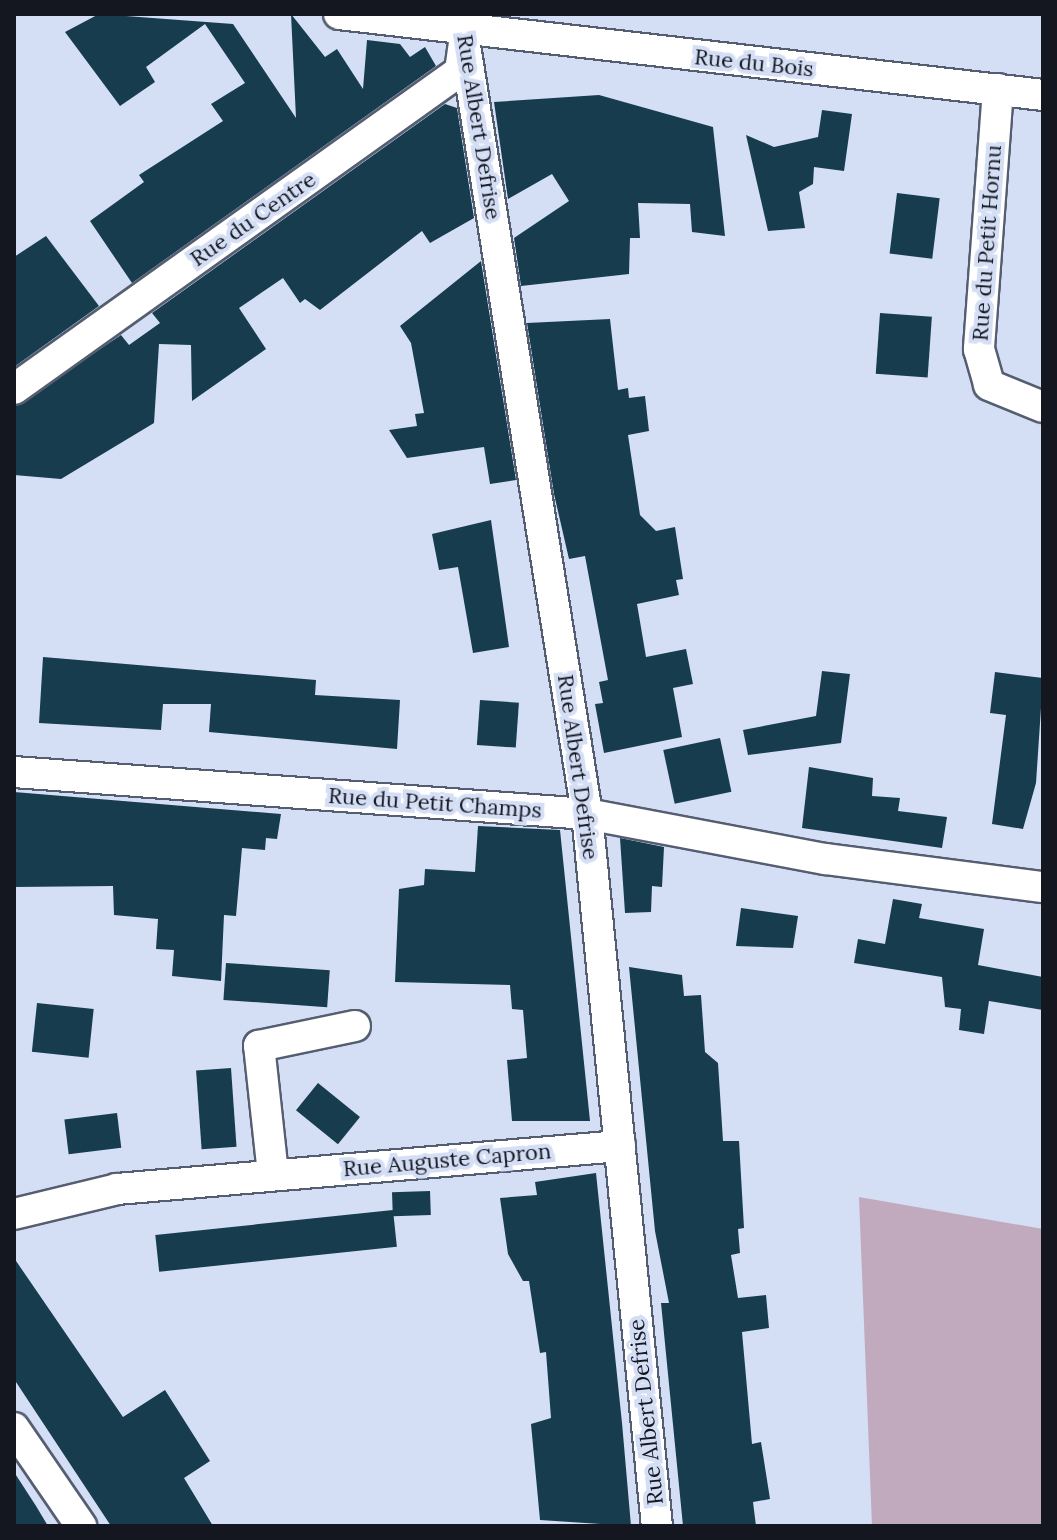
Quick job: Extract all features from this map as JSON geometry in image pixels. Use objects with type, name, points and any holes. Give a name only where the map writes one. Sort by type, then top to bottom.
[{"type":"street","name":"Rue du Bois","points":[[339,14],[463,23],[1043,95]]},
{"type":"street","name":"Rue du Centre","points":[[14,389],[460,71],[463,23]]},
{"type":"street","name":"Rue Albert Defrise","points":[[463,23],[587,814],[657,1526]]},
{"type":"street","name":"Rue du Petit Hornu","points":[[998,89],[979,349],[989,385],[1043,407]]},
{"type":"street","name":"Rue du Petit Champs","points":[[14,772],[587,814],[826,859],[1043,887]]},
{"type":"street","points":[[273,1174],[259,1046],[355,1026]]},
{"type":"street","name":"Rue Auguste Capron","points":[[14,1214],[117,1189],[620,1146]]},
{"type":"street","points":[[14,1428],[81,1526]]},
{"type":"shaded area","points":[[859,1197],[1043,1229],[1043,1526],[872,1526]]},
{"type":"building","points":[[99,14],[233,24],[296,118],[291,14],[325,57],[337,49],[363,89],[367,40],[400,44],[410,57],[425,47],[436,66],[132,283],[90,221],[144,182],[139,175],[223,121],[211,104],[245,83],[205,24],[146,67],[155,82],[120,106],[65,32]]},
{"type":"building","points":[[599,95],[713,127],[725,236],[692,232],[690,204],[638,203],[640,238],[630,238],[629,274],[521,286],[514,238],[569,201],[552,174],[508,199],[494,102]]},
{"type":"building","points":[[445,104],[457,108],[474,218],[430,243],[422,231],[320,310],[305,299],[300,303],[283,278],[239,308],[266,349],[192,401],[191,345],[159,344],[154,423],[61,479],[14,475],[14,407],[121,335],[129,345],[160,323],[152,313]]},
{"type":"building","points":[[822,110],[852,114],[844,171],[814,167],[813,184],[799,192],[805,228],[768,231],[746,135],[774,147],[818,137]]},
{"type":"building","points":[[897,193],[940,198],[932,259],[890,254]]},
{"type":"building","points":[[46,236],[99,306],[14,367],[14,257]]},
{"type":"building","points":[[481,261],[516,480],[490,484],[484,447],[407,458],[389,430],[417,426],[415,414],[424,413],[411,343],[400,326]]},
{"type":"building","points":[[880,313],[932,317],[928,377],[876,374]]},
{"type":"building","points":[[610,319],[618,390],[628,388],[629,398],[645,396],[649,431],[628,435],[640,515],[656,531],[675,527],[683,579],[676,580],[679,595],[637,604],[646,657],[686,649],[693,684],[673,688],[682,737],[604,753],[595,704],[603,703],[599,682],[608,680],[585,556],[569,559],[554,494],[527,323]]},
{"type":"building","points":[[491,520],[509,647],[473,653],[458,567],[439,570],[432,534]]},
{"type":"building","points":[[43,657],[316,680],[315,695],[400,700],[397,749],[209,732],[211,704],[163,704],[161,730],[39,723]]},
{"type":"building","points":[[822,671],[850,674],[841,743],[748,755],[743,730],[816,716]]},
{"type":"building","points":[[995,672],[1043,678],[1036,783],[1023,829],[992,824],[1006,715],[990,713]]},
{"type":"building","points":[[480,700],[519,703],[516,748],[477,745]]},
{"type":"building","points":[[720,738],[731,792],[675,804],[663,750]]},
{"type":"building","points":[[809,767],[873,778],[872,796],[900,798],[898,811],[947,817],[942,848],[802,828]]},
{"type":"building","points":[[14,792],[281,814],[277,839],[266,838],[265,850],[242,848],[236,916],[224,915],[221,981],[172,976],[174,950],[156,949],[158,919],[114,915],[113,886],[14,887]]},
{"type":"building","points":[[478,826],[560,830],[590,1121],[512,1121],[507,1060],[527,1058],[523,1010],[512,1009],[510,985],[395,982],[399,889],[424,885],[425,869],[475,872]]},
{"type":"building","points":[[620,838],[664,847],[662,887],[652,886],[651,912],[625,913]]},
{"type":"building","points":[[893,899],[922,904],[919,918],[984,929],[978,965],[1043,977],[1043,1010],[989,1001],[984,1034],[959,1030],[961,1009],[945,1007],[942,977],[854,963],[858,939],[885,944]]},
{"type":"building","points":[[741,908],[798,916],[793,948],[736,946]]},
{"type":"building","points":[[226,963],[330,970],[327,1007],[223,1000]]},
{"type":"building","points":[[629,967],[682,975],[684,996],[701,995],[705,1052],[718,1063],[723,1141],[739,1141],[744,1228],[738,1229],[740,1253],[731,1255],[738,1298],[766,1295],[769,1328],[742,1332],[752,1444],[761,1442],[770,1499],[753,1502],[756,1526],[683,1526],[661,1303],[669,1303],[655,1231]]},
{"type":"building","points":[[37,1003],[94,1009],[89,1058],[32,1052]]},
{"type":"building","points":[[231,1068],[237,1147],[202,1149],[196,1070]]},
{"type":"building","points":[[318,1083],[360,1117],[338,1144],[296,1110]]},
{"type":"building","points":[[117,1113],[121,1148],[69,1154],[64,1119]]},
{"type":"building","points":[[596,1173],[631,1526],[540,1520],[531,1424],[551,1418],[546,1352],[540,1353],[529,1281],[523,1281],[508,1254],[500,1198],[537,1195],[535,1182]]},
{"type":"building","points":[[430,1191],[431,1215],[393,1216],[392,1192]]},
{"type":"building","points":[[393,1210],[397,1247],[159,1272],[155,1235]]},
{"type":"building","points":[[14,1258],[123,1417],[165,1390],[210,1461],[184,1478],[213,1526],[111,1526],[14,1379]]},
{"type":"building","points":[[14,1472],[36,1506],[48,1526],[14,1526]]}]
